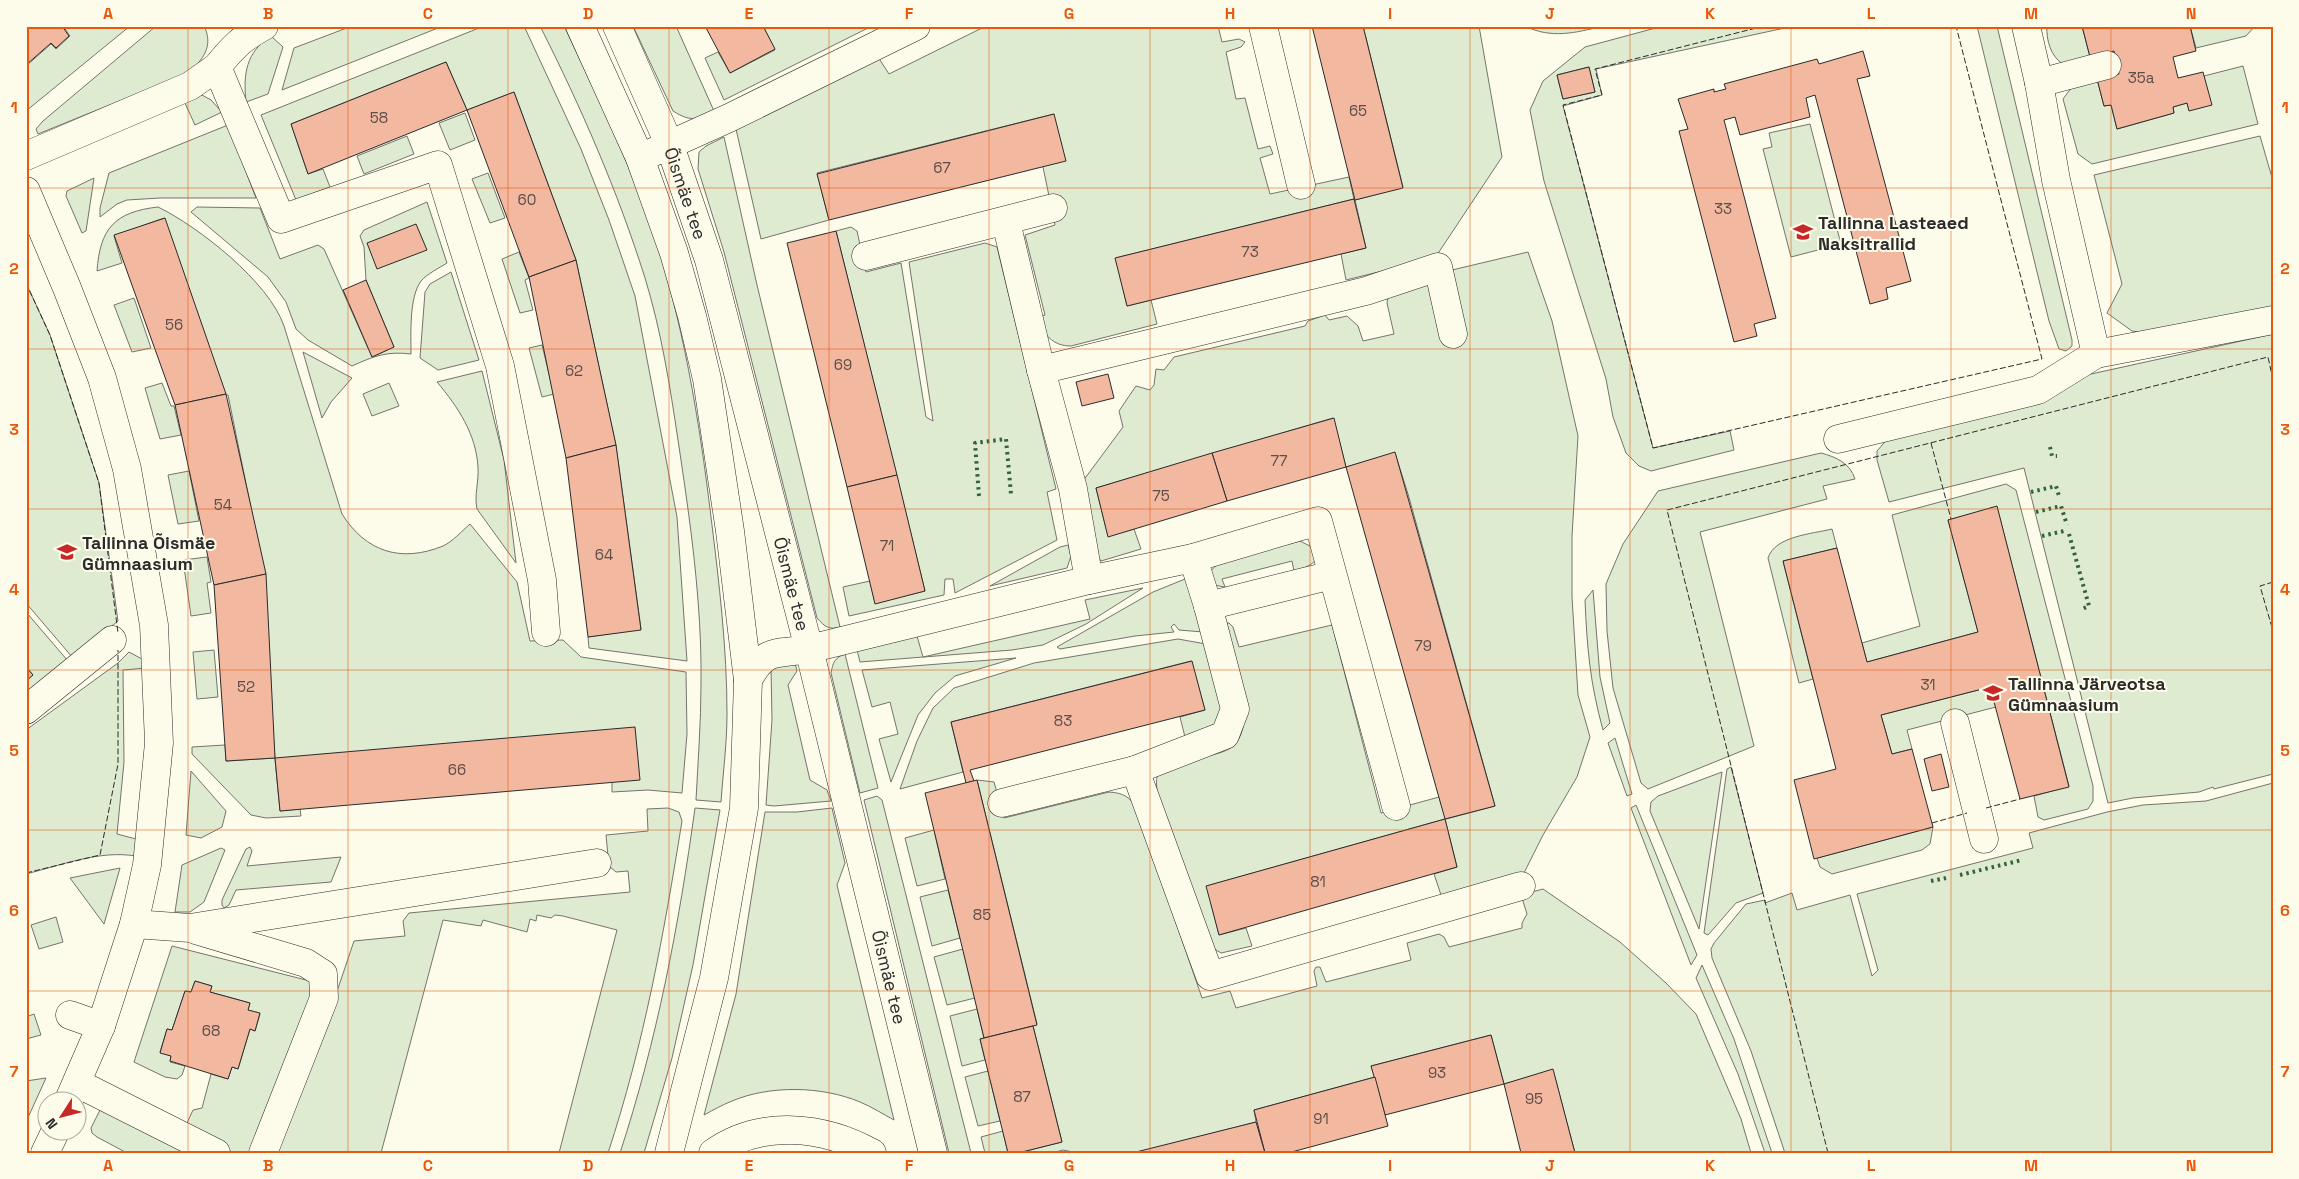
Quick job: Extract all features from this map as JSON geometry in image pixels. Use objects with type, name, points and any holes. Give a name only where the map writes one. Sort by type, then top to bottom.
[{"type":"street","points":[[26,156],[190,86],[217,67],[246,36],[264,26]]},
{"type":"street","name":"Õismäe tee","points":[[580,26],[640,158],[674,253],[707,379],[730,531],[748,680],[744,808],[714,978],[669,1153]]},
{"type":"street","name":"Õismäe tee","points":[[616,26],[670,146],[709,260],[803,650],[933,1153]]},
{"type":"street","points":[[640,158],[670,146],[916,26]]},
{"type":"street","points":[[1263,26],[1301,185]]},
{"type":"street","points":[[2026,26],[2039,83],[2056,180],[2096,354]]},
{"type":"street","points":[[2039,83],[2106,65]]},
{"type":"street","points":[[217,67],[281,220],[438,165],[500,366],[542,580],[546,632]]},
{"type":"street","points":[[26,191],[68,288],[102,378],[126,469],[154,625],[159,743],[147,865],[134,924],[101,1026],[73,1092]]},
{"type":"street","points":[[866,256],[1006,222],[1053,208]]},
{"type":"street","points":[[1006,222],[1041,370],[1073,488],[1090,580]]},
{"type":"street","points":[[1041,370],[1366,291],[1438,267],[1453,334]]},
{"type":"street","points":[[1838,439],[2038,390],[2096,354],[2273,320]]},
{"type":"street","points":[[707,379],[734,429],[790,643],[803,650]]},
{"type":"street","points":[[748,680],[756,665],[766,656],[785,651],[803,650],[1090,580],[1192,558],[1318,521],[1396,806]]},
{"type":"street","points":[[1002,803],[1135,770],[1225,735],[1235,709],[1208,606],[1192,558]]},
{"type":"street","points":[[1208,606],[1332,575]]},
{"type":"street","points":[[26,710],[112,640]]},
{"type":"street","points":[[1954,723],[1984,839]]},
{"type":"street","points":[[1135,770],[1210,976],[1521,886]]},
{"type":"street","points":[[190,928],[597,863]]},
{"type":"street","points":[[134,924],[190,928],[306,964],[323,974],[324,998],[263,1153]]},
{"type":"street","points":[[70,1015],[101,1026]]},
{"type":"street","points":[[88,1098],[216,1153]]},
{"type":"street","points":[[713,1153],[742,1138],[769,1131],[798,1130],[826,1133],[853,1142],[872,1153]]},
{"type":"green space","points":[[63,26],[130,26],[26,111],[26,66],[51,44],[56,49],[70,36]]},
{"type":"green space","points":[[156,26],[204,26],[208,40],[205,52],[188,73],[38,134],[36,129],[43,121]]},
{"type":"green space","points":[[352,26],[443,26],[282,90],[294,48]]},
{"type":"green space","points":[[484,26],[524,26],[581,149],[609,220],[635,296],[677,517],[687,661],[589,648],[588,637],[641,629],[616,446],[576,260],[514,92],[467,110],[446,62],[291,124],[308,174],[323,169],[330,187],[296,200],[261,115]]},
{"type":"green space","points":[[540,26],[564,26],[599,100],[632,175],[651,226],[681,333],[701,443],[722,615],[727,714],[721,802],[696,800],[701,684],[700,623],[691,531],[675,420],[656,318],[645,278],[611,182],[570,87]]},
{"type":"green space","points":[[633,26],[676,26],[714,111],[698,118],[689,118],[673,111]]},
{"type":"green space","points":[[763,26],[872,26],[724,100],[705,58],[718,52],[730,73],[775,50]]},
{"type":"green space","points":[[986,26],[1218,26],[1222,42],[1239,39],[1245,42],[1241,47],[1226,52],[1236,99],[1245,98],[1258,149],[1270,146],[1273,154],[1260,158],[1270,194],[1349,177],[1354,199],[1116,258],[1127,306],[1151,300],[1157,324],[1071,346],[1059,344],[1049,338],[1036,318],[1045,315],[1025,235],[1055,225],[1043,167],[1054,114],[817,173],[829,220],[761,239],[736,129],[878,57],[889,74]]},
{"type":"green space","points":[[1363,26],[1479,26],[1502,157],[1435,258],[1346,280],[1341,254],[1366,248],[1355,200],[1403,187]]},
{"type":"green space","points":[[1525,26],[1603,26],[1573,33],[1554,34]]},
{"type":"green space","points":[[1663,26],[1794,26],[1596,69],[1602,95],[1563,106],[1653,448],[1730,431],[1734,450],[1651,471],[1639,466],[1626,453],[1613,417],[1606,379],[1544,181],[1530,110],[1543,81],[1585,47]],"holes":[[[1589,67],[1595,92],[1563,99],[1557,75]]]},
{"type":"green space","points":[[1977,26],[1997,26],[2072,340],[2072,346],[2066,351],[2059,349],[2049,321]]},
{"type":"green space","points":[[2047,26],[2082,26],[2090,57],[2063,64],[2052,53],[2047,37]]},
{"type":"green space","points":[[2190,26],[2255,26],[2246,36],[2196,48]]},
{"type":"green space","points":[[271,36],[283,47],[268,94],[246,102],[246,73],[251,57],[256,49]]},
{"type":"green space","points":[[2243,66],[2258,124],[2092,164],[2078,154],[2063,99],[2072,87],[2097,79],[2104,106],[2111,105],[2117,129],[2174,113],[2173,107],[2187,103],[2189,110],[2204,76]]},
{"type":"green space","points":[[202,95],[211,100],[222,112],[195,125],[184,101]]},
{"type":"green space","points":[[465,113],[475,140],[450,150],[439,123]]},
{"type":"green space","points":[[1810,124],[1841,244],[1791,257],[1763,149],[1772,147],[1769,133]]},
{"type":"green space","points":[[228,125],[256,198],[127,200],[117,204],[100,217],[100,208],[109,173]]},
{"type":"green space","points":[[407,136],[414,154],[364,174],[357,156]]},
{"type":"green space","points":[[2260,136],[2273,181],[2273,309],[2152,334],[2132,331],[2107,313],[2122,284],[2094,175]]},
{"type":"green space","points":[[724,137],[757,285],[840,627],[827,627],[817,618],[724,252],[698,169],[699,152],[706,146]]},
{"type":"green space","points":[[488,173],[505,218],[490,223],[472,179]]},
{"type":"green space","points":[[94,178],[86,231],[82,233],[66,196],[67,191]]},
{"type":"green space","points":[[427,202],[447,263],[426,276],[417,288],[414,296],[412,316],[411,354],[395,353],[381,355],[352,366],[308,340],[296,329],[286,302],[268,277],[191,212],[197,207],[260,208],[280,259],[318,245],[324,249],[372,357],[394,347],[366,280],[364,247],[360,236],[364,230]]},
{"type":"green space","points":[[158,207],[193,228],[231,257],[264,292],[276,309],[284,326],[342,514],[362,537],[386,551],[413,554],[443,546],[470,524],[517,582],[530,641],[563,640],[581,657],[686,672],[687,734],[682,793],[648,790],[612,792],[612,782],[275,759],[280,811],[300,809],[301,816],[266,818],[251,815],[192,754],[192,747],[225,745],[226,761],[275,758],[260,573],[264,572],[228,395],[224,395],[164,218],[114,236],[122,263],[97,271],[102,244],[112,225],[130,213]]},
{"type":"green space","points":[[851,227],[857,231],[866,272],[901,263],[926,417],[933,421],[909,262],[985,243],[997,247],[1056,489],[1047,492],[1057,540],[955,593],[953,579],[945,579],[944,595],[849,616],[843,587],[870,581],[875,603],[925,591],[836,231]]},
{"type":"green space","points":[[519,252],[529,278],[525,280],[533,310],[520,313],[502,259]]},
{"type":"green space","points":[[1528,252],[1552,321],[1578,436],[1572,536],[1572,597],[1578,695],[1590,737],[1577,777],[1543,835],[1524,873],[1441,895],[1434,874],[1457,867],[1445,819],[1207,886],[1219,935],[1246,928],[1252,946],[1221,953],[1213,948],[1157,792],[1156,782],[1159,773],[1166,768],[1186,760],[1222,752],[1231,748],[1241,735],[1245,712],[1226,623],[1233,627],[1239,647],[1332,625],[1381,813],[1439,797],[1446,819],[1495,806],[1408,494],[1395,453],[1346,467],[1333,418],[1096,488],[1108,536],[1134,529],[1141,549],[1101,561],[1095,552],[1080,485],[1123,427],[1119,411],[1136,386],[1150,390],[1154,385],[1156,369],[1164,370],[1174,357],[1305,326],[1308,321],[1325,315],[1329,320],[1347,316],[1358,326],[1363,341],[1394,334],[1387,303],[1389,291],[1452,270]]},
{"type":"green space","points":[[451,272],[479,360],[438,370],[420,358],[425,292],[430,284]]},
{"type":"green space","points":[[26,283],[50,335],[99,483],[118,621],[73,658],[26,603]]},
{"type":"green space","points":[[134,298],[151,348],[132,352],[114,305]]},
{"type":"green space","points":[[2273,334],[2273,774],[2214,789],[2213,787],[2199,792],[2133,798],[2108,803],[2024,468],[1889,502],[1877,460],[1877,451],[1889,437],[2082,376]]},
{"type":"green space","points":[[542,345],[554,394],[542,397],[529,348]]},
{"type":"green space","points":[[303,352],[352,378],[331,402],[322,418]]},
{"type":"green space","points":[[482,371],[504,460],[516,563],[477,509],[478,467],[474,443],[459,411],[437,382]]},
{"type":"green space","points":[[162,383],[171,406],[174,406],[181,435],[160,439],[145,388]]},
{"type":"green space","points":[[389,383],[399,406],[372,416],[363,394]]},
{"type":"green space","points":[[1821,453],[1832,456],[1846,465],[1853,473],[1855,479],[1823,486],[1827,499],[1700,532],[1754,746],[1648,789],[1641,783],[1613,688],[1607,631],[1606,584],[1623,544],[1658,491]]},
{"type":"green space","points":[[189,471],[199,521],[178,524],[168,475]]},
{"type":"green space","points":[[2006,484],[2016,490],[2093,786],[2093,801],[2088,809],[2044,820],[2038,817],[2034,796],[2069,786],[1997,507],[1948,520],[1978,632],[1867,662],[1862,643],[1920,626],[1892,515]]},
{"type":"green space","points":[[1832,529],[1837,548],[1783,561],[1813,679],[1799,683],[1768,558],[1778,545],[1786,540]]},
{"type":"green space","points":[[1300,541],[1310,546],[1317,558],[1313,563],[1294,571],[1292,561],[1222,579],[1225,587],[1213,585],[1210,572],[1219,562]]},
{"type":"green space","points":[[1068,545],[1071,556],[1067,568],[990,586],[1060,547]]},
{"type":"green space","points":[[207,557],[211,582],[207,583],[211,613],[191,616],[183,560]]},
{"type":"green space","points":[[1185,579],[1196,586],[1203,632],[1179,630],[1174,624],[1171,627],[1174,632],[1135,636],[1060,649],[1057,647],[1153,592]]},
{"type":"green space","points":[[1143,588],[1086,624],[1043,645],[1012,650],[860,662],[857,650],[917,636],[923,657],[1090,619],[1085,600]]},
{"type":"green space","points":[[1593,590],[1600,677],[1610,723],[1603,730],[1592,681],[1587,634],[1585,600]]},
{"type":"green space","points":[[26,612],[68,661],[26,696],[26,681],[33,675],[26,667]]},
{"type":"green space","points":[[1178,639],[1206,644],[1221,708],[1215,724],[1185,737],[1180,717],[1205,710],[1191,661],[951,722],[963,772],[900,789],[917,741],[933,708],[954,688],[1034,663]]},
{"type":"green space","points":[[214,650],[218,697],[197,699],[193,652]]},
{"type":"green space","points":[[129,652],[142,659],[146,668],[123,670],[124,762],[117,834],[140,840],[136,856],[108,855],[94,857],[26,874],[26,730],[118,663]]},
{"type":"green space","points":[[845,654],[878,788],[860,793],[831,673],[835,661],[838,657]]},
{"type":"green space","points":[[1016,658],[955,676],[935,693],[918,715],[891,782],[879,739],[898,734],[890,702],[872,707],[862,670]]},
{"type":"green space","points":[[795,663],[797,671],[788,685],[810,780],[827,790],[831,801],[766,805],[772,720],[771,668]]},
{"type":"green space","points":[[1990,687],[1996,707],[1907,730],[1912,749],[1892,754],[1881,715]]},
{"type":"green space","points":[[1615,738],[1632,794],[1627,796],[1608,743]]},
{"type":"green space","points":[[1731,767],[1763,893],[1736,903],[1708,935],[1704,933],[1727,769]]},
{"type":"green space","points":[[191,771],[226,811],[222,827],[201,838],[186,835]]},
{"type":"green space","points":[[1722,772],[1699,929],[1650,811],[1651,802],[1658,796]]},
{"type":"green space","points":[[977,780],[994,782],[1004,818],[1109,792],[1119,793],[1132,801],[1137,809],[1202,998],[1230,991],[1236,1008],[1317,986],[1314,971],[1316,967],[1320,967],[1326,982],[1411,960],[1407,943],[1439,934],[1444,937],[1449,947],[1522,928],[1522,923],[1527,914],[1521,895],[1543,889],[1620,942],[1666,983],[1696,1014],[1741,1119],[1751,1153],[1575,1153],[1553,1070],[1504,1084],[1491,1035],[1371,1066],[1375,1077],[1254,1110],[1256,1122],[1136,1153],[1078,1153],[1063,1150],[1052,1153],[1018,1153],[1062,1142],[1033,1026],[1037,1024]]},
{"type":"green space","points":[[2273,783],[2273,1153],[1785,1153],[1751,1051],[1712,958],[1711,949],[1714,943],[1746,904],[1765,900],[1765,903],[1792,893],[1797,910],[1850,895],[1872,976],[1878,970],[1857,894],[2033,848],[2029,833],[2107,812],[2143,805],[2206,801]]},
{"type":"green space","points":[[877,796],[882,800],[971,1153],[949,1153],[864,800]]},
{"type":"green space","points":[[1636,805],[1697,955],[1691,965],[1631,808]]},
{"type":"green space","points":[[668,808],[679,812],[682,821],[668,905],[642,1030],[621,1112],[608,1153],[559,1153],[617,930],[563,916],[555,915],[551,918],[537,915],[536,921],[530,919],[527,932],[483,920],[481,926],[443,920],[381,1153],[273,1153],[326,1024],[354,941],[405,936],[403,921],[409,913],[630,892],[628,871],[616,872],[609,866],[606,835],[648,831],[647,809]]},
{"type":"green space","points":[[695,808],[720,810],[693,965],[672,1058],[644,1153],[620,1153],[656,1025],[682,895]]},
{"type":"green space","points":[[832,808],[845,863],[837,885],[894,1120],[864,1104],[845,1097],[813,1090],[763,1092],[728,1103],[704,1115],[736,994],[765,812],[797,812]]},
{"type":"green space","points":[[1933,827],[1930,844],[1922,850],[1832,874],[1820,867],[1817,858]]},
{"type":"green space","points":[[934,830],[945,879],[917,886],[905,838]]},
{"type":"green space","points":[[250,847],[252,851],[247,866],[341,857],[331,882],[236,890],[229,905],[224,908],[222,900],[246,849]]},
{"type":"green space","points":[[221,848],[225,850],[204,902],[190,912],[175,912],[182,865]]},
{"type":"green space","points":[[120,868],[104,924],[70,878]]},
{"type":"green space","points":[[948,890],[960,938],[932,946],[920,897]]},
{"type":"green space","points":[[56,917],[63,942],[39,949],[31,925]]},
{"type":"green space","points":[[172,946],[310,981],[313,998],[251,1153],[234,1153],[186,1125],[193,1110],[202,1108],[211,1074],[228,1079],[232,1067],[238,1069],[250,1029],[255,1031],[260,1014],[248,1010],[250,1003],[210,992],[212,986],[195,981],[191,992],[185,991],[172,1030],[167,1029],[160,1052],[171,1056],[170,1062],[185,1066],[182,1075],[177,1079],[165,1077],[134,1062]]},
{"type":"green space","points":[[963,949],[975,998],[947,1005],[934,957]]},
{"type":"green space","points":[[1702,965],[1734,1039],[1772,1153],[1765,1153],[1738,1074],[1696,978]]},
{"type":"green space","points":[[977,1009],[984,1038],[980,1039],[985,1060],[962,1066],[950,1016]]},
{"type":"green space","points":[[34,1014],[41,1035],[26,1039],[26,1017]]},
{"type":"green space","points":[[988,1071],[1000,1121],[978,1126],[965,1077]]},
{"type":"green space","points":[[46,1078],[26,1122],[26,1081]]},
{"type":"green space","points":[[101,1108],[186,1153],[127,1153],[92,1133],[91,1128]]},
{"type":"green space","points":[[1003,1131],[1008,1153],[985,1153],[981,1137]]},
{"type":"building","points":[[26,26],[62,26],[69,36],[56,48],[51,43],[26,65]]},
{"type":"building","points":[[705,26],[763,26],[775,49],[730,73]]},
{"type":"building","points":[[1312,26],[1363,26],[1403,188],[1355,200]]},
{"type":"building","points":[[2082,26],[2190,26],[2196,51],[2173,57],[2178,78],[2203,72],[2212,105],[2189,111],[2187,103],[2173,107],[2174,113],[2117,129],[2111,105],[2104,106],[2097,79],[2119,74],[2114,51],[2090,57]]},
{"type":"building","points":[[1863,51],[1870,76],[1857,79],[1911,281],[1886,288],[1888,299],[1870,304],[1815,95],[1806,98],[1810,117],[1740,135],[1735,117],[1724,120],[1776,318],[1754,324],[1757,336],[1734,342],[1679,131],[1688,129],[1678,99],[1714,89],[1714,92],[1726,89],[1724,84],[1817,59],[1819,64]]},
{"type":"building","points":[[446,62],[467,110],[308,174],[291,124]]},
{"type":"building","points":[[1589,67],[1595,92],[1563,99],[1557,75]]},
{"type":"building","points":[[514,92],[576,260],[529,277],[467,110]]},
{"type":"building","points":[[1054,114],[1066,161],[829,220],[817,174]]},
{"type":"building","points":[[1354,199],[1366,248],[1127,306],[1115,258]]},
{"type":"building","points":[[165,218],[226,394],[175,405],[114,235]]},
{"type":"building","points":[[416,224],[427,250],[377,269],[367,243]]},
{"type":"building","points":[[836,231],[897,475],[847,487],[787,243]]},
{"type":"building","points":[[576,260],[616,445],[566,458],[529,277]]},
{"type":"building","points":[[366,280],[394,347],[372,357],[343,290]]},
{"type":"building","points":[[1108,374],[1114,398],[1082,406],[1076,382]]},
{"type":"building","points":[[226,394],[266,574],[214,585],[175,405]]},
{"type":"building","points":[[1334,418],[1346,467],[1227,501],[1212,453]]},
{"type":"building","points":[[616,445],[641,630],[588,637],[566,458]]},
{"type":"building","points":[[1395,452],[1495,806],[1445,819],[1346,467]]},
{"type":"building","points":[[1212,453],[1227,501],[1108,537],[1096,488]]},
{"type":"building","points":[[897,475],[925,591],[875,604],[847,487]]},
{"type":"building","points":[[1997,506],[2069,787],[2020,799],[1990,687],[1881,715],[1892,754],[1912,749],[1933,827],[1814,859],[1794,780],[1836,769],[1783,561],[1837,548],[1867,662],[1978,632],[1948,520]]},
{"type":"building","points":[[266,574],[275,758],[226,761],[214,585]]},
{"type":"building","points":[[1192,661],[1205,710],[970,770],[974,781],[966,783],[951,722]]},
{"type":"building","points":[[26,667],[33,675],[26,681]]},
{"type":"building","points":[[635,727],[640,780],[280,811],[275,758]]},
{"type":"building","points":[[1941,754],[1949,787],[1932,791],[1924,759]]},
{"type":"building","points":[[977,780],[1037,1025],[984,1038],[925,793]]},
{"type":"building","points":[[1445,819],[1457,867],[1219,935],[1206,886]]},
{"type":"building","points":[[195,981],[212,986],[210,992],[250,1003],[248,1010],[260,1013],[255,1031],[250,1029],[238,1069],[232,1067],[228,1079],[170,1061],[171,1056],[160,1053],[167,1029],[172,1030],[185,991],[191,992]]},
{"type":"building","points":[[1033,1026],[1062,1142],[1018,1153],[1008,1153],[980,1039]]},
{"type":"building","points":[[1491,1035],[1504,1084],[1385,1115],[1371,1066]]},
{"type":"building","points":[[1553,1069],[1575,1153],[1521,1153],[1504,1084]]},
{"type":"building","points":[[1375,1077],[1388,1126],[1288,1153],[1265,1153],[1254,1110]]},
{"type":"building","points":[[1256,1122],[1265,1153],[1136,1152]]},
{"type":"hedge","points":[[979,496],[975,443],[1006,439],[1011,494]]},
{"type":"hedge","points":[[2050,447],[2052,456],[2057,456]]},
{"type":"hedge","points":[[2031,492],[2056,486],[2059,496]]},
{"type":"hedge","points":[[2036,512],[2061,506],[2067,525]]},
{"type":"hedge","points":[[2042,536],[2064,531]]},
{"type":"hedge","points":[[2069,534],[2089,606],[2082,609]]},
{"type":"hedge","points":[[1960,875],[2022,860]]},
{"type":"hedge","points":[[1931,881],[1946,878]]},
{"type":"fence","points":[[1764,26],[1595,69],[1602,95],[1563,105],[1653,448],[2042,359],[1956,26]]},
{"type":"fence","points":[[26,283],[50,335],[99,483],[118,633]]},
{"type":"fence","points":[[1828,1153],[1667,510],[2268,357],[2273,380]]},
{"type":"fence","points":[[1931,443],[1951,519]]},
{"type":"fence","points":[[2273,582],[2260,586],[2273,631]]},
{"type":"fence","points":[[26,873],[100,855],[118,764],[118,650]]},
{"type":"fence","points":[[1986,808],[2020,799]]},
{"type":"fence","points":[[1932,823],[1967,813]]},
{"type":"place","name":"Tallinna Lasteaed Naksitrallid","points":[[1803,232]]},
{"type":"place","name":"Tallinna Õismäe Gümnaasium","points":[[67,552]]},
{"type":"place","name":"Tallinna Järveotsa Gümnaasium","points":[[1993,693]]}]
